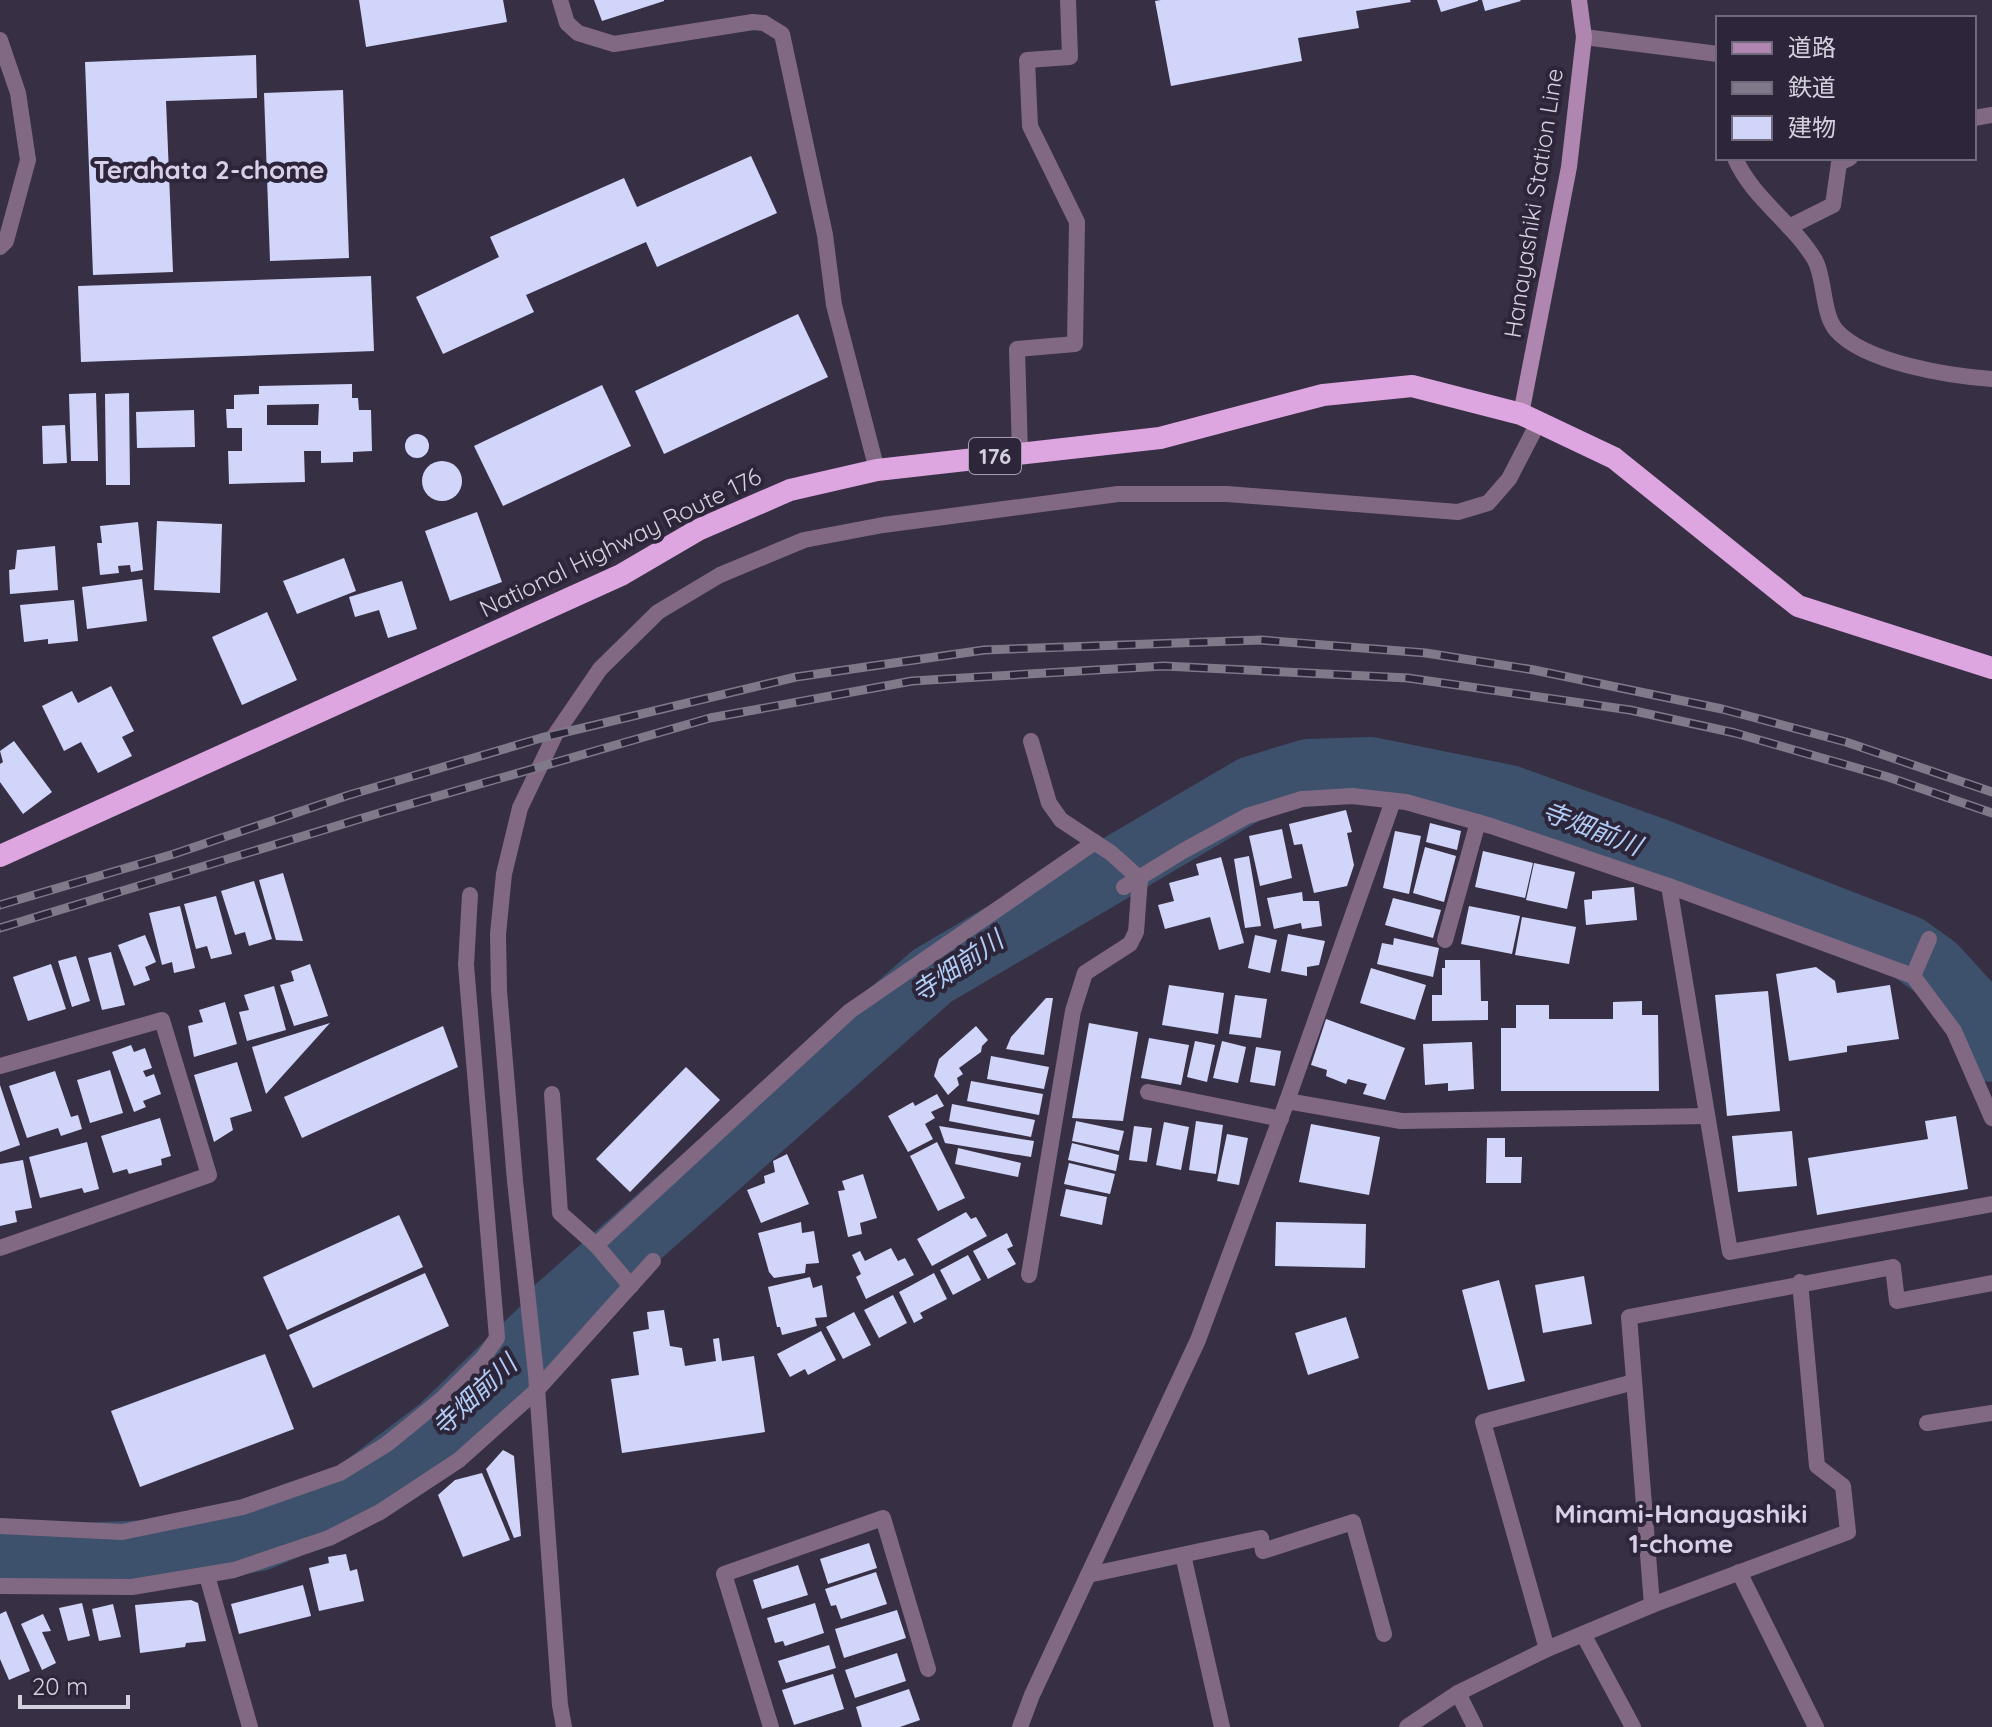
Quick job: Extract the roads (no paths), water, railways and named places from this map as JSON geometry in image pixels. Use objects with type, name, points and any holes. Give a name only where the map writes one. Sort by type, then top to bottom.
[{"type":"highway","name":"National Highway Route 176","points":[[0,856],[621,575],[698,530],[790,490],[877,470],[1160,438],[1323,395],[1412,386],[1530,418],[1614,458],[1798,606],[1992,668]]},
{"type":"main road","name":"Hanayashiki Station Line","points":[[1530,418],[1569,167],[1584,37],[1579,0]]},
{"type":"street","points":[[560,0],[567,23],[578,33],[614,44],[753,22],[764,23],[782,34],[825,235],[834,305],[877,470]]},
{"type":"street","points":[[1020,454],[1017,349],[1075,344],[1077,222],[1030,126],[1027,60],[1070,57],[1068,0]]},
{"type":"street","points":[[1584,37],[1716,54]]},
{"type":"street","points":[[0,40],[18,93],[28,160],[6,241],[0,247]]},
{"type":"street","points":[[1736,160],[1757,192],[1816,262],[1835,329],[1867,352],[1924,370],[1992,379]]},
{"type":"street","points":[[1789,227],[1833,205],[1839,163],[1846,160]]},
{"type":"street","points":[[564,1727],[536,1374],[499,991],[498,934],[504,874],[520,808],[555,735],[600,669],[658,612],[720,575],[804,540],[883,525],[1118,494],[1227,494],[1458,512],[1488,503],[1509,479],[1530,418]]},
{"type":"street","points":[[1029,1275],[1073,1011],[1085,973],[1130,944],[1136,932],[1133,880],[1111,853],[1061,820],[1049,803],[1031,741]]},
{"type":"street","points":[[1133,880],[1247,816],[1302,799],[1352,796],[1406,802],[1478,822],[1669,886],[1913,976],[1954,1031],[1992,1118]]},
{"type":"street","points":[[1020,1727],[1198,1340],[1281,1119],[1393,801]]},
{"type":"street","points":[[1445,940],[1478,822]]},
{"type":"street","points":[[596,1245],[850,1011],[1095,842]]},
{"type":"street","points":[[1669,886],[1730,1252],[1992,1204]]},
{"type":"street","points":[[0,1526],[122,1532],[243,1507],[340,1473],[387,1444],[442,1399],[483,1358],[497,1338],[466,965],[470,895]]},
{"type":"street","points":[[1913,976],[1929,939]]},
{"type":"street","points":[[0,1066],[162,1020],[209,1175],[0,1248]]},
{"type":"street","points":[[1148,1092],[1281,1119]]},
{"type":"street","points":[[552,1094],[560,1213],[596,1245],[631,1286]]},
{"type":"street","points":[[1287,1101],[1401,1121],[1707,1116]]},
{"type":"street","points":[[0,1586],[132,1587],[234,1570],[329,1538],[380,1512],[459,1460],[536,1391],[653,1261]]},
{"type":"street","points":[[1652,1605],[1629,1317],[1800,1282],[1893,1267],[1897,1301],[1992,1283]]},
{"type":"street","points":[[1407,1727],[1458,1693],[1547,1649],[1652,1605],[1848,1532],[1843,1486],[1817,1466],[1800,1282]]},
{"type":"street","points":[[1547,1649],[1483,1422],[1634,1382]]},
{"type":"street","points":[[1927,1423],[1992,1413]]},
{"type":"street","points":[[771,1727],[724,1574],[883,1518],[928,1669]]},
{"type":"street","points":[[1088,1575],[1261,1538],[1263,1551],[1353,1522],[1384,1634]]},
{"type":"street","points":[[1183,1555],[1222,1727]]},
{"type":"street","points":[[1739,1572],[1816,1727]]},
{"type":"street","points":[[207,1576],[250,1727]]},
{"type":"street","points":[[1583,1634],[1633,1727]]},
{"type":"street","points":[[1458,1693],[1475,1727]]},
{"type":"waterway","name":"寺畑前川","points":[[0,1558],[202,1550],[259,1539],[340,1505],[441,1428],[549,1323],[556,1309],[932,976],[1252,788],[1308,771],[1371,769],[1509,797],[1907,947],[1935,967],[1976,1012],[1992,1050]]},
{"type":"railway","points":[[0,905],[174,854],[349,795],[541,738],[796,677],[984,650],[1261,640],[1426,653],[1534,670],[1722,709],[1846,742],[1992,792]]},
{"type":"railway","points":[[0,928],[386,811],[710,718],[912,681],[1164,666],[1408,678],[1630,710],[1735,733],[1888,777],[1992,813]]},
{"type":"district","name":"Terahata 2-chome","points":[[209,169]]},
{"type":"district","name":"Minami-Hanayashiki 1-chome","points":[[1681,1528]]}]
